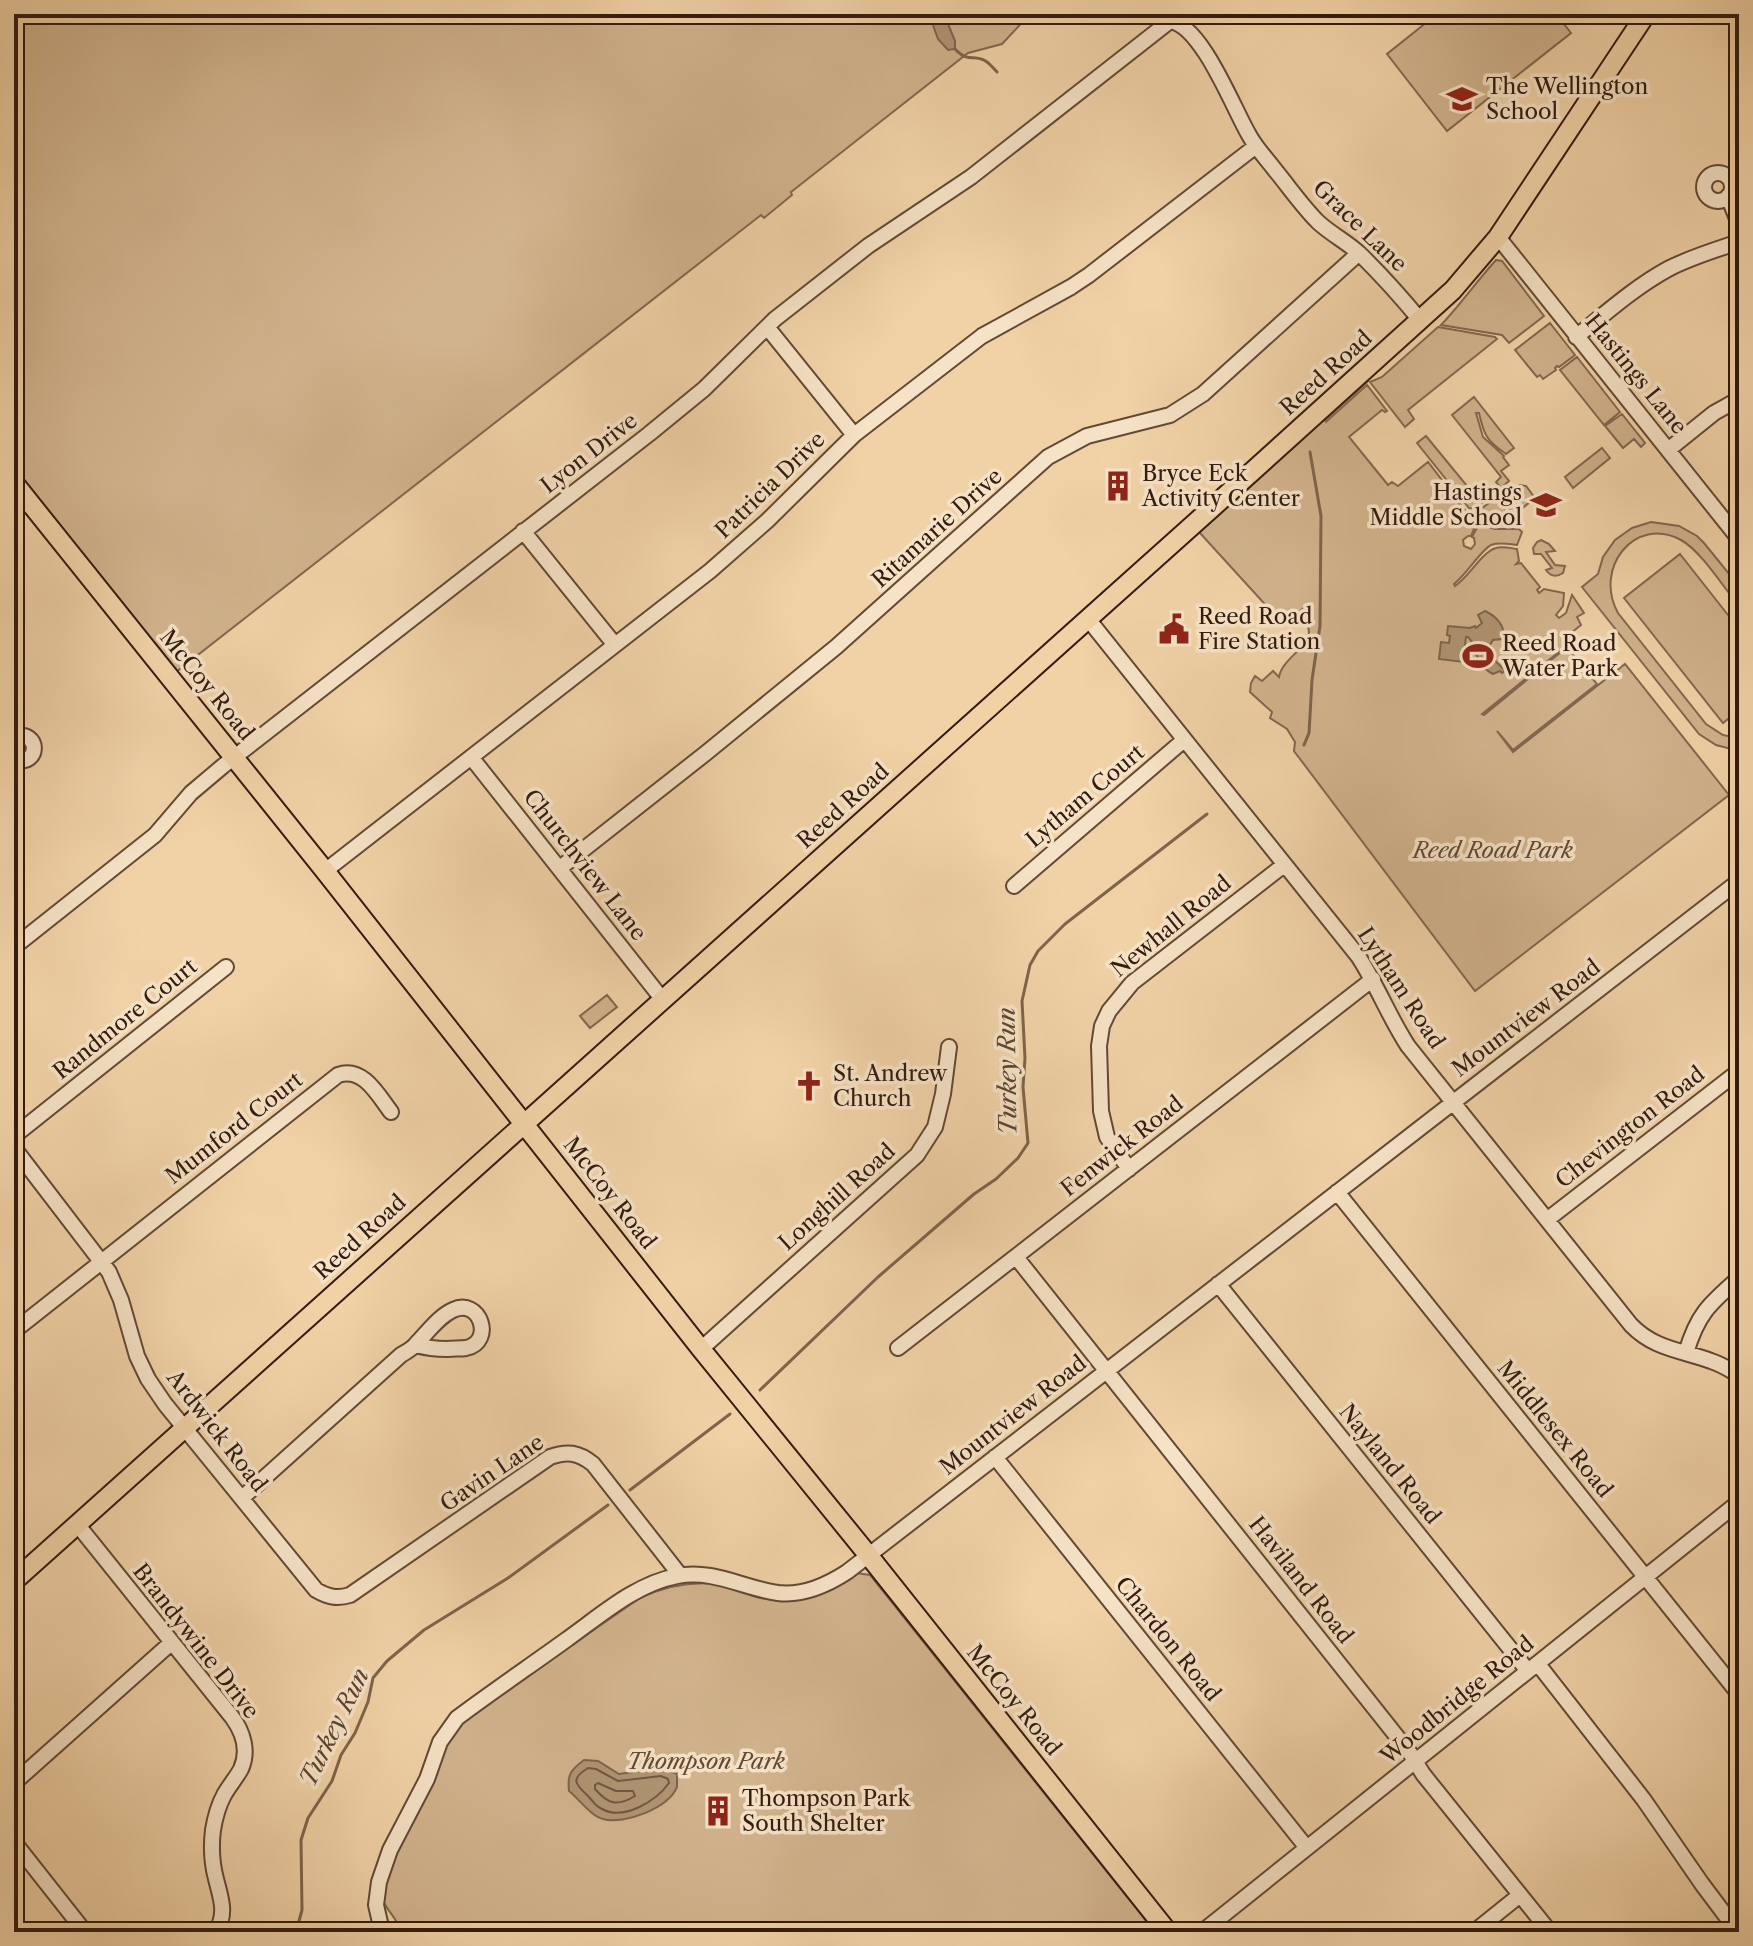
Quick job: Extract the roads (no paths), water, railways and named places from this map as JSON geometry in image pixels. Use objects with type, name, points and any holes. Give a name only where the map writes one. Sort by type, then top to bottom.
[{"type":"main road","name":"Reed Road","points":[[14,1581],[1453,290],[1498,237],[1646,14]]},
{"type":"main road","name":"McCoy Road","points":[[14,483],[1168,1932]]},
{"type":"street","name":"Lyon Drive","points":[[14,947],[155,835],[191,793],[649,434],[704,389],[767,327],[868,246],[971,177],[1167,23],[1176,22],[1183,26],[1195,40]]},
{"type":"street","name":"Grace Lane","points":[[1195,40],[1217,71],[1248,134],[1313,217],[1359,253],[1420,320]]},
{"type":"street","name":"Patricia Drive","points":[[325,871],[710,571],[854,435],[982,336],[1089,275],[1256,146]]},
{"type":"street","points":[[1728,196],[1739,224]]},
{"type":"street","name":"Hastings Lane","points":[[1498,237],[1739,539]]},
{"type":"street","points":[[1576,337],[1636,289],[1662,273],[1704,253],[1739,242]]},
{"type":"street","name":"Ritamarie Drive","points":[[560,868],[836,647],[1048,457],[1087,436],[1170,415],[1203,394],[1359,253]]},
{"type":"street","points":[[767,327],[854,435]]},
{"type":"street","points":[[1668,450],[1714,413],[1739,399]]},
{"type":"street","points":[[523,531],[615,645]]},
{"type":"street","name":"Lytham Road","points":[[1088,619],[1358,956],[1408,1046],[1631,1325],[1642,1337],[1712,1361],[1739,1375]]},
{"type":"street","points":[[14,737],[26,736],[34,747],[29,759],[14,759]]},
{"type":"street","name":"Lytham Court","points":[[1014,886],[1184,740]]},
{"type":"street","name":"Churchview Lane","points":[[471,757],[663,1000]]},
{"type":"street","name":"Newhall Road","points":[[1129,1169],[1107,1137],[1101,1111],[1099,1046],[1102,1026],[1109,1011],[1132,983],[1284,865]]},
{"type":"street","name":"Mountview Road","points":[[382,1931],[376,1905],[379,1882],[390,1850],[427,1779],[440,1742],[457,1718],[622,1601],[663,1579],[680,1575],[718,1576],[779,1593],[815,1589],[831,1582],[869,1556],[1739,881]]},
{"type":"street","name":"Randmore Court","points":[[14,1136],[226,967]]},
{"type":"street","name":"Fenwick Road","points":[[898,1348],[1373,979]]},
{"type":"street","name":"Longhill Road","points":[[701,1349],[917,1155],[935,1127],[949,1047]]},
{"type":"street","name":"Chevington Road","points":[[1548,1219],[1739,1071]]},
{"type":"street","name":"Mumford Court","points":[[102,1261],[338,1075],[357,1074],[391,1112]]},
{"type":"street","name":"Ardwick Road","points":[[14,1148],[111,1274],[137,1356],[165,1404],[309,1583],[322,1594],[339,1598]]},
{"type":"street","name":"Middlesex Road","points":[[1337,1192],[1739,1693]]},
{"type":"street","name":"Haviland Road","points":[[1016,1257],[1550,1932]]},
{"type":"street","points":[[14,1331],[102,1261]]},
{"type":"street","points":[[1686,1353],[1691,1334],[1703,1312],[1739,1278]]},
{"type":"street","name":"Nayland Road","points":[[1218,1284],[1644,1800],[1738,1932]]},
{"type":"street","points":[[242,1498],[416,1345]]},
{"type":"street","name":"Gavin Lane","points":[[339,1598],[370,1582],[550,1457],[562,1452],[580,1456],[593,1464],[680,1575]]},
{"type":"street","name":"Chardon Road","points":[[995,1457],[1307,1848]]},
{"type":"street","name":"Woodbridge Road","points":[[1202,1932],[1739,1502]]},
{"type":"street","name":"Brandywine Drive","points":[[77,1524],[238,1726],[244,1744],[241,1768],[224,1793],[213,1834],[214,1868],[224,1907],[216,1932]]},
{"type":"street","points":[[14,1783],[171,1643]]},
{"type":"street","points":[[14,1842],[85,1932]]},
{"type":"street","points":[[1474,1932],[1520,1895]]},
{"type":"water","points":[[929,14],[944,14],[955,49],[948,50],[938,39]]},
{"type":"water","points":[[1485,611],[1502,626],[1503,639],[1493,640],[1488,648],[1492,658],[1505,671],[1493,674],[1486,669],[1468,637],[1463,662],[1439,659],[1441,642],[1449,643],[1448,626],[1476,628],[1482,623],[1478,615]]},
{"type":"water","points":[[584,1760],[598,1761],[619,1774],[663,1768],[677,1774],[677,1787],[665,1802],[645,1813],[622,1819],[603,1819],[569,1791],[571,1773]]},
{"type":"waterway","name":"Turkey Run","points":[[955,49],[964,56],[982,59],[997,72]]},
{"type":"waterway","name":"Turkey Run","points":[[1304,745],[1309,733],[1312,680],[1320,626],[1321,516],[1310,452]]},
{"type":"waterway","name":"Turkey Run","points":[[760,1390],[878,1277],[1018,1158],[1028,1143],[1023,1087],[1022,1001],[1030,965],[1038,951],[1065,924],[1207,814]]},
{"type":"waterway","name":"Turkey Run","points":[[630,1490],[730,1414]]},
{"type":"waterway","name":"Turkey Run","points":[[296,1932],[302,1910],[301,1840],[308,1818],[332,1781],[341,1755],[355,1733],[368,1702],[373,1678],[387,1661],[424,1630],[508,1578],[608,1505]]},
{"type":"place","name":"The Wellington School","points":[[1462,99]]},
{"type":"place","name":"Bryce Eck Activity Center","points":[[1118,486]]},
{"type":"place","name":"Hastings Middle School","points":[[1546,505]]},
{"type":"place","name":"Reed Road Fire Station","points":[[1174,629]]},
{"type":"place","name":"Reed Road Water Park","points":[[1478,656]]},
{"type":"place","name":"St. Andrew Church","points":[[809,1086]]},
{"type":"place","name":"Thompson Park South Shelter","points":[[718,1811]]},
{"type":"park label","name":"Reed Road Park","points":[[1493,850]]},
{"type":"park label","name":"Thompson Park","points":[[706,1761]]}]
